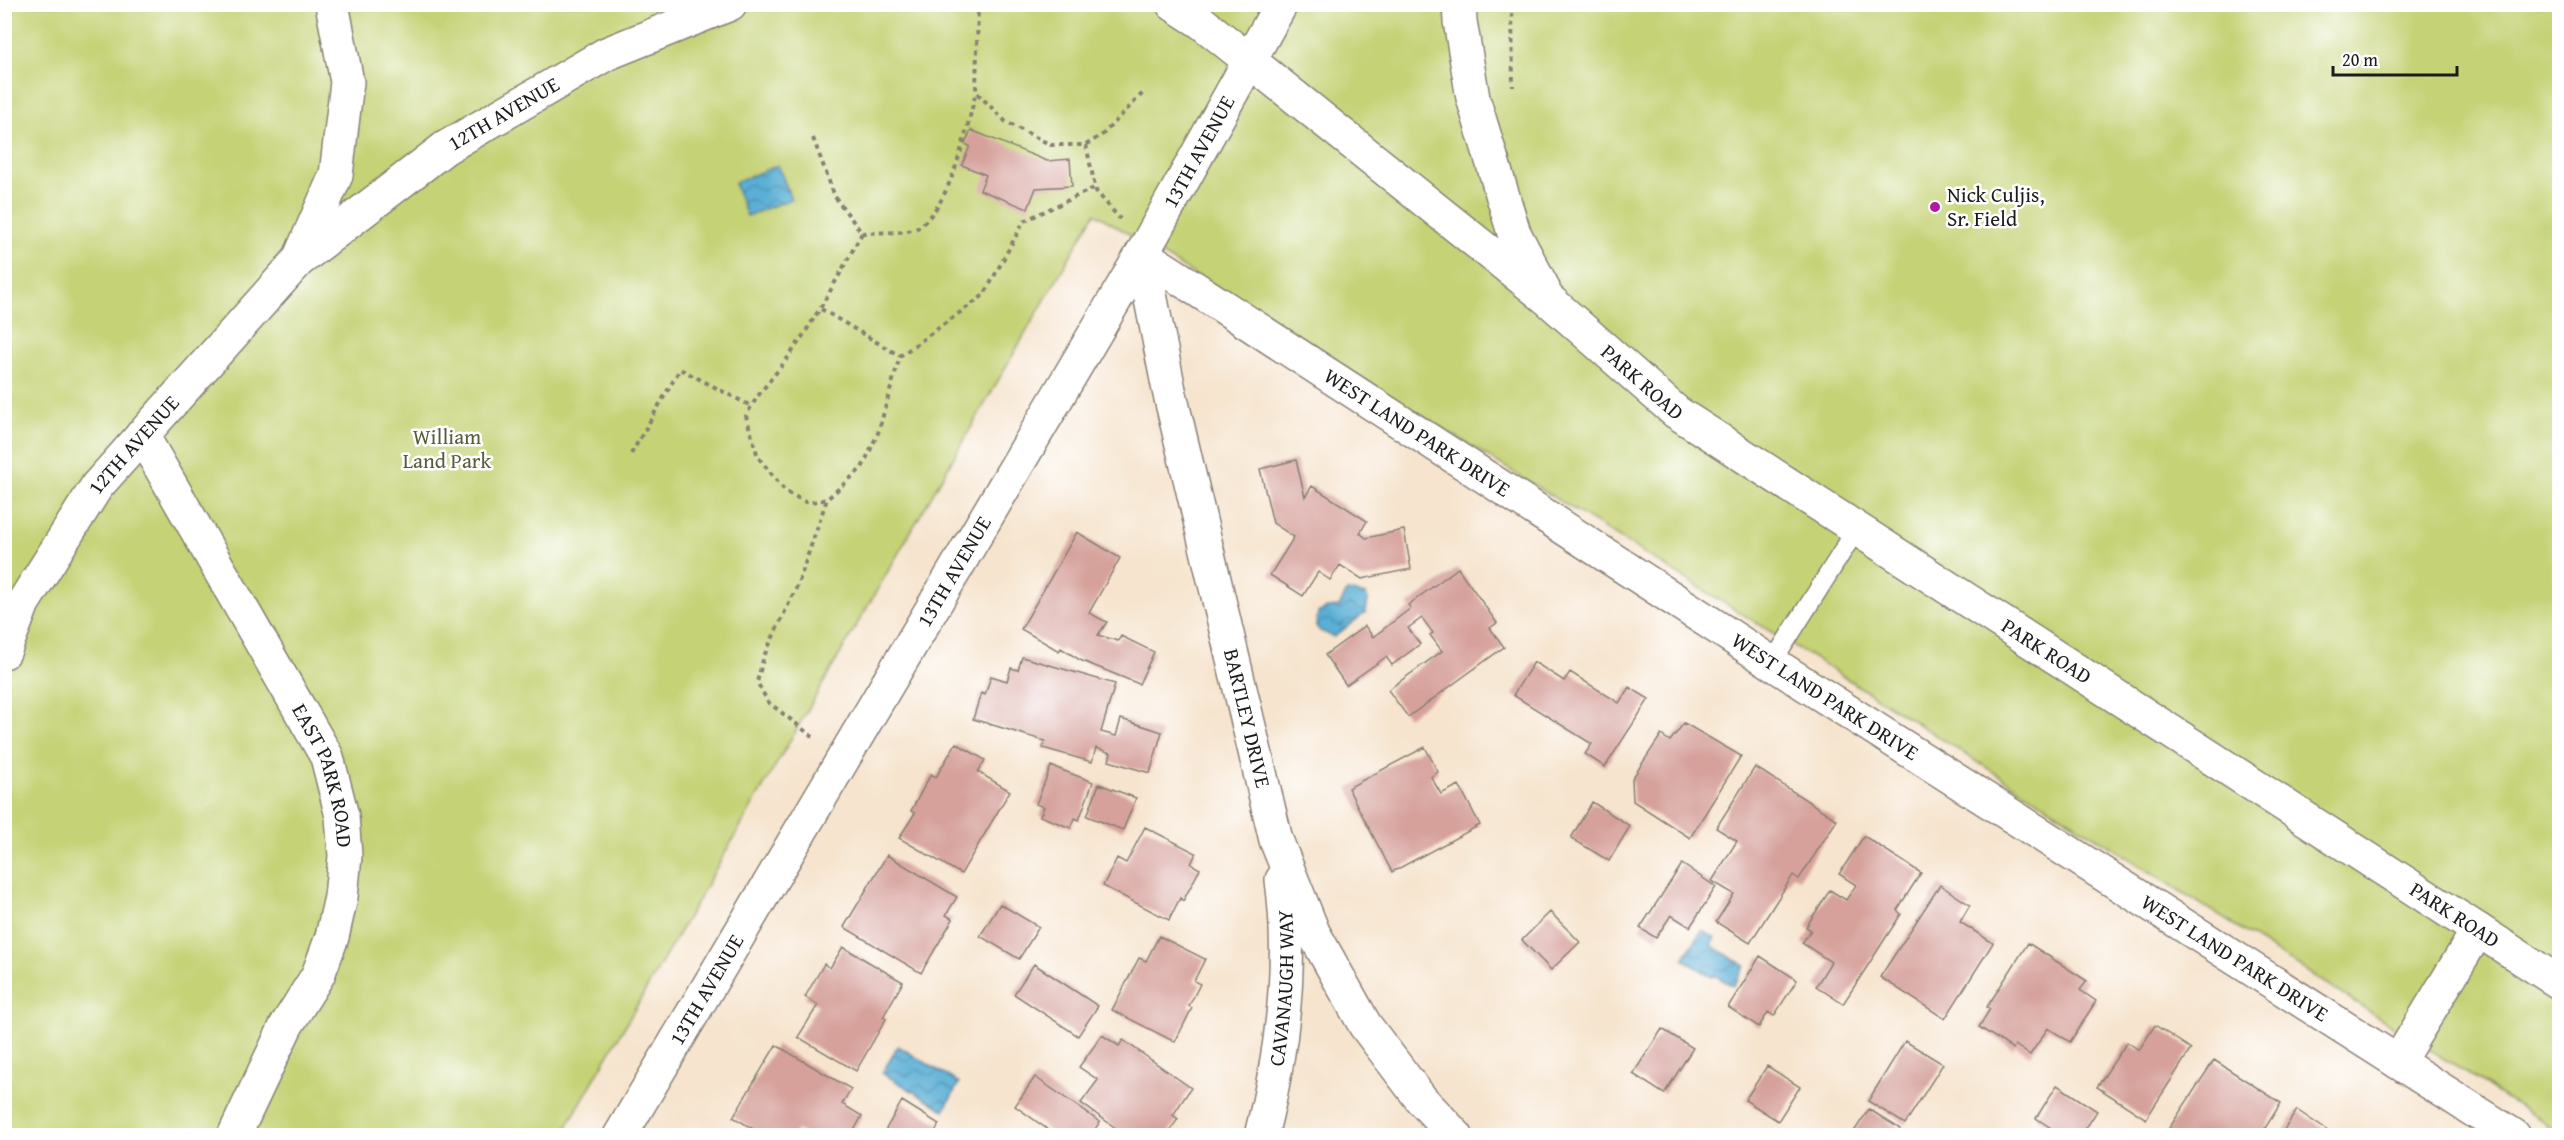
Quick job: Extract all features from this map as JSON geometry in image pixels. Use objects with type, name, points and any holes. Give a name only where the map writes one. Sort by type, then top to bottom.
[{"type":"street","name":"12TH AVENUE","points":[[298,261],[336,175],[347,82],[332,4]]},
{"type":"street","name":"12TH AVENUE","points":[[4,652],[22,603],[97,486],[298,261],[445,148],[606,54],[730,4]]},
{"type":"street","name":"PARK ROAD","points":[[1173,4],[1201,22],[1549,300],[1676,412],[2559,983]]},
{"type":"street","name":"13TH AVENUE","points":[[620,1136],[1142,254],[1281,4]]},
{"type":"street","name":"PARK ROAD","points":[[1459,4],[1473,98],[1486,142],[1514,233],[1549,300]]},
{"type":"street","name":"WEST LAND PARK DRIVE","points":[[1142,254],[1772,663],[2514,1136]]},
{"type":"street","name":"BARTLEY DRIVE","points":[[1142,254],[1169,390],[1276,840],[1313,932],[1365,1025],[1421,1099],[1456,1136]]},
{"type":"street","name":"EAST PARK ROAD","points":[[142,435],[327,757],[342,816],[345,856],[341,897],[332,937],[318,975],[286,1026],[234,1136]]},
{"type":"street","name":"CAVANAUGH WAY","points":[[1261,1136],[1277,1060],[1287,952],[1285,902],[1276,840]]},
{"type":"street","points":[[2398,1062],[2478,930]]},
{"type":"lane","points":[[1772,663],[1856,530]]},
{"type":"path","points":[[862,232],[915,230],[935,211],[959,158],[976,92],[978,4]]},
{"type":"path","points":[[1512,4],[1513,98]]},
{"type":"path","points":[[976,92],[1006,122],[1051,145],[1086,145],[1104,134],[1145,91]]},
{"type":"path","points":[[813,138],[835,197],[862,232]]},
{"type":"path","points":[[1086,145],[1096,191],[1120,219]]},
{"type":"path","points":[[813,737],[768,702],[757,682],[764,656],[798,584],[827,499],[862,468],[878,433],[900,356],[984,295],[1024,221],[1096,187]]},
{"type":"path","points":[[827,499],[808,502],[786,492],[758,457],[746,416],[755,396],[781,368],[821,309],[862,232]]},
{"type":"path","points":[[821,309],[900,356]]},
{"type":"path","points":[[631,454],[681,369],[751,406]]},
{"type":"green space","name":"William Land Park","points":[[5,5],[2559,5],[2559,1132],[1852,682],[1095,213],[562,1135],[5,1136]]},
{"type":"water","points":[[778,165],[791,199],[747,216],[734,183]]},
{"type":"water","points":[[1347,591],[1366,595],[1368,600],[1366,612],[1334,637],[1320,631],[1316,626],[1318,613],[1327,608],[1339,607]]},
{"type":"water","points":[[1702,930],[1715,938],[1711,945],[1745,966],[1733,986],[1714,975],[1712,977],[1683,959]]},
{"type":"water","points":[[898,1046],[959,1083],[944,1110],[882,1073]]},
{"type":"building","points":[[971,130],[1047,161],[1070,159],[1072,186],[1036,188],[1028,209],[980,190],[986,175],[962,165],[970,146],[965,144]]},
{"type":"building","points":[[1296,460],[1305,497],[1312,486],[1367,521],[1360,533],[1366,538],[1404,530],[1411,569],[1362,579],[1340,565],[1330,580],[1318,572],[1303,596],[1270,575],[1294,537],[1273,523],[1260,469]]},
{"type":"building","points":[[1077,532],[1120,558],[1089,613],[1107,622],[1098,635],[1118,641],[1121,636],[1154,652],[1139,684],[1080,660],[1061,648],[1059,651],[1021,629]]},
{"type":"building","points":[[1458,568],[1497,623],[1490,628],[1504,647],[1408,717],[1388,690],[1442,651],[1430,635],[1433,633],[1422,618],[1408,628],[1420,644],[1392,665],[1386,657],[1346,685],[1325,655],[1365,626],[1373,637],[1411,608],[1408,605]]},
{"type":"building","points":[[1022,657],[1115,684],[1101,732],[1116,736],[1121,719],[1162,732],[1150,773],[1109,761],[1111,753],[1096,748],[1092,762],[1043,748],[1045,741],[973,719],[981,693],[985,695],[991,676],[1007,681],[1011,668],[1018,670]]},
{"type":"building","points":[[1534,662],[1564,681],[1570,672],[1619,703],[1629,687],[1649,699],[1605,767],[1585,754],[1592,744],[1513,695]]},
{"type":"building","points":[[1684,723],[1741,756],[1690,838],[1633,801],[1632,779],[1661,735],[1670,741]]},
{"type":"building","points":[[956,743],[985,760],[978,772],[1010,791],[961,874],[899,838],[915,813],[911,811],[931,774],[936,777]]},
{"type":"building","points":[[1425,747],[1438,772],[1431,777],[1441,794],[1459,785],[1480,825],[1392,872],[1348,788]]},
{"type":"building","points":[[1051,766],[1093,782],[1079,820],[1075,818],[1071,828],[1040,816],[1044,807],[1036,804]]},
{"type":"building","points":[[1755,767],[1837,820],[1799,879],[1793,875],[1750,943],[1716,922],[1734,894],[1712,881],[1737,841],[1716,828]]},
{"type":"building","points":[[1099,784],[1136,798],[1123,830],[1087,816]]},
{"type":"building","points":[[1592,802],[1630,826],[1609,861],[1571,838]]},
{"type":"building","points":[[1145,827],[1196,853],[1191,864],[1200,869],[1183,901],[1180,898],[1169,920],[1103,886],[1117,858],[1126,863]]},
{"type":"building","points":[[1864,836],[1921,873],[1897,910],[1901,914],[1843,1004],[1816,986],[1831,962],[1802,943],[1811,930],[1806,927],[1830,890],[1846,900],[1856,885],[1839,874]]},
{"type":"building","points":[[887,855],[957,897],[946,915],[953,919],[921,973],[844,927]]},
{"type":"building","points":[[1682,864],[1716,887],[1690,927],[1671,915],[1656,938],[1640,928]]},
{"type":"building","points":[[1940,885],[1970,905],[1960,922],[1993,943],[1945,1019],[1880,977]]},
{"type":"building","points":[[1000,904],[1039,927],[1019,959],[980,936]]},
{"type":"building","points":[[1550,912],[1580,942],[1551,970],[1522,940]]},
{"type":"building","points":[[1159,936],[1205,959],[1194,981],[1200,984],[1189,1006],[1192,1008],[1175,1042],[1112,1010],[1139,958],[1146,961]]},
{"type":"building","points":[[2028,943],[2087,981],[2080,990],[2096,1001],[2070,1042],[2048,1028],[2030,1055],[2015,1045],[2013,1049],[1979,1027],[1990,1009],[1987,1007]]},
{"type":"building","points":[[843,947],[903,982],[883,1017],[886,1019],[856,1071],[798,1037],[818,1005],[805,997],[824,964],[830,968]]},
{"type":"building","points":[[1760,956],[1797,980],[1774,1016],[1768,1012],[1759,1027],[1728,1007]]},
{"type":"building","points":[[1034,964],[1098,1006],[1078,1036],[1014,994]]},
{"type":"building","points":[[2155,1025],[2191,1049],[2146,1119],[2097,1087],[2127,1042],[2139,1050]]},
{"type":"building","points":[[1662,1029],[1693,1048],[1664,1094],[1633,1074]]},
{"type":"building","points":[[1102,1035],[1119,1046],[1123,1040],[1191,1088],[1173,1115],[1178,1119],[1166,1136],[1127,1136],[1081,1103],[1098,1080],[1079,1067]]},
{"type":"building","points":[[1905,1041],[1943,1064],[1905,1124],[1868,1101]]},
{"type":"building","points":[[776,1045],[851,1089],[842,1104],[862,1116],[851,1136],[807,1136],[797,1130],[793,1136],[765,1136],[733,1117]]},
{"type":"building","points":[[2214,1060],[2281,1103],[2260,1136],[2170,1136],[2166,1133]]},
{"type":"building","points":[[1767,1066],[1800,1087],[1778,1121],[1745,1100]]},
{"type":"building","points":[[1035,1077],[1100,1122],[1090,1136],[1057,1136],[1015,1106]]},
{"type":"building","points":[[2057,1085],[2097,1111],[2081,1136],[2063,1136],[2036,1118]]},
{"type":"building","points":[[902,1101],[939,1124],[933,1136],[882,1136]]},
{"type":"building","points":[[1869,1109],[1900,1129],[1895,1136],[1851,1136]]},
{"type":"building","points":[[2297,1110],[2335,1136],[2280,1136]]},
{"type":"place","name":"Nick Culjis, Sr. Field","points":[[1935,207]]}]
